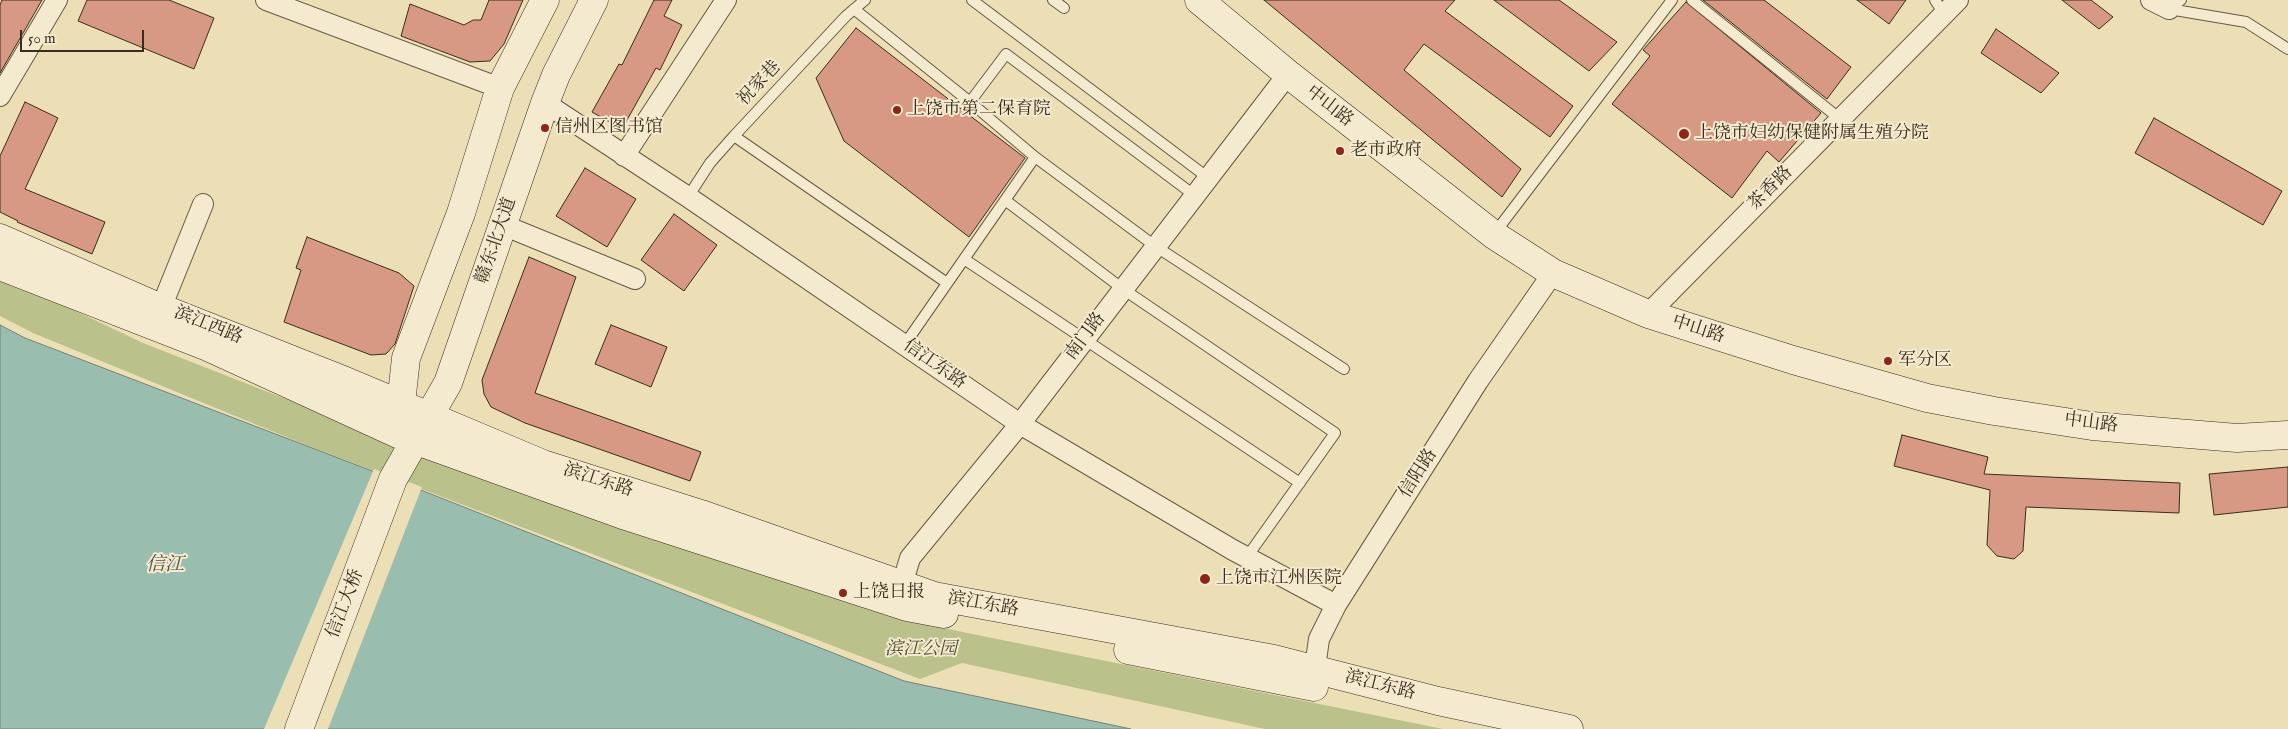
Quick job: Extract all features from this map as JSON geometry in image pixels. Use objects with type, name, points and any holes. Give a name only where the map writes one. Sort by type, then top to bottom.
[{"type":"main road","points":[[416,410],[406,358],[461,213],[500,88],[545,0]]},
{"type":"main road","name":"赣东北大道","points":[[393,479],[416,410],[448,383],[556,75],[594,0]]},
{"type":"main road","name":"中山路","points":[[1201,1],[1288,74],[1494,235],[1553,273],[1648,314],[1793,360],[1927,398],[1994,411],[2092,426],[2227,437],[2288,435]]},
{"type":"main road","name":"滨江西路","points":[[0,238],[161,308],[416,410]]},
{"type":"main road","name":"滨江西路","points":[[0,266],[208,347],[407,437]]},
{"type":"main road","name":"滨江东路","points":[[416,410],[542,464],[701,514],[902,595]]},
{"type":"main road","name":"滨江东路","points":[[407,437],[626,516],[902,595],[934,596],[1135,631],[1274,658],[1314,678],[1506,729]]},
{"type":"main road","name":"信江大桥","points":[[298,729],[393,479]]},
{"type":"main road","name":"滨江东路","points":[[1314,678],[1438,701],[1569,729]]},
{"type":"street","points":[[0,96],[57,0]]},
{"type":"street","points":[[266,0],[500,88]]},
{"type":"street","points":[[624,156],[726,0]]},
{"type":"street","points":[[2151,0],[2175,5]]},
{"type":"street","name":"茶香路","points":[[1648,314],[1840,119],[1946,5]]},
{"type":"street","name":"南门路","points":[[902,595],[910,558],[1020,424],[1288,74]]},
{"type":"street","name":"信江东路","points":[[546,103],[624,156],[688,196],[1020,424],[1247,557],[1336,605]]},
{"type":"street","points":[[161,308],[203,204]]},
{"type":"street","points":[[503,225],[635,279]]},
{"type":"street","name":"信阳路","points":[[1314,678],[1319,639],[1336,605],[1478,381],[1553,273]]},
{"type":"lane","name":"祝家巷","points":[[688,196],[710,163],[734,136],[854,9],[865,0]]},
{"type":"lane","points":[[972,0],[1208,177]]},
{"type":"lane","points":[[1053,0],[1064,8]]},
{"type":"lane","points":[[1494,235],[1672,0]]},
{"type":"lane","points":[[1692,0],[1840,119]]},
{"type":"lane","points":[[2175,5],[2246,22],[2288,49]]},
{"type":"lane","points":[[854,9],[1035,157],[1155,246],[1344,369]]},
{"type":"lane","points":[[970,102],[1006,54],[1194,195]]},
{"type":"lane","points":[[734,136],[947,283]]},
{"type":"lane","points":[[905,344],[964,259],[989,216],[1005,200],[1035,157]]},
{"type":"lane","points":[[1005,200],[1122,289],[1335,433],[1247,557]]},
{"type":"lane","points":[[964,259],[1086,338],[1300,483]]},
{"type":"green space","name":"滨江公园","points":[[0,275],[143,343],[462,468],[913,622],[1443,729],[1265,729],[962,663],[920,679],[306,445],[33,333],[0,316]]},
{"type":"water","name":"信江","points":[[0,325],[25,338],[393,479],[904,681],[1131,729],[0,729]]},
{"type":"pier","points":[[374,469],[422,487],[328,729],[264,729]]},
{"type":"building","points":[[2,0],[42,0],[0,73],[0,5]]},
{"type":"building","points":[[87,0],[169,0],[214,18],[194,69],[78,21]]},
{"type":"building","points":[[489,0],[523,0],[504,44],[490,61],[470,62],[401,36],[410,4],[464,25],[473,20],[481,20]]},
{"type":"building","points":[[654,0],[672,0],[664,16],[682,25],[660,70],[656,68],[622,129],[592,112],[619,64],[622,65]]},
{"type":"building","points":[[1264,0],[1455,0],[1445,11],[1573,106],[1550,137],[1424,44],[1404,70],[1521,169],[1502,197]]},
{"type":"building","points":[[1494,0],[1559,0],[1617,42],[1589,71]]},
{"type":"building","points":[[1703,0],[1764,0],[1851,67],[1827,99]]},
{"type":"building","points":[[1857,0],[1906,0],[1889,24]]},
{"type":"building","points":[[2062,0],[2091,0],[2113,17],[2099,29]]},
{"type":"building","points":[[1686,2],[1821,113],[1779,162],[1767,151],[1732,198],[1612,104],[1650,56],[1643,50]]},
{"type":"building","name":"上饶市第二保育院","points":[[856,28],[1025,158],[969,237],[844,141],[816,78]]},
{"type":"building","points":[[1996,29],[2059,73],[2041,93],[1981,53]]},
{"type":"building","points":[[25,102],[58,118],[25,189],[105,222],[92,254],[17,222],[0,212],[0,156]]},
{"type":"building","points":[[2154,118],[2282,191],[2263,225],[2135,153]]},
{"type":"building","points":[[585,168],[636,199],[607,247],[556,216]]},
{"type":"building","points":[[674,214],[717,245],[684,291],[641,260]]},
{"type":"building","points":[[307,237],[399,273],[414,286],[395,344],[386,354],[371,355],[284,322],[301,270],[296,268]]},
{"type":"building","points":[[529,257],[576,277],[535,393],[701,452],[690,481],[525,423],[491,407],[484,394],[482,380]]},
{"type":"building","points":[[611,325],[667,347],[651,387],[595,364]]},
{"type":"building","points":[[1902,435],[1988,457],[1984,474],[2180,483],[2179,513],[2026,507],[2023,551],[2014,559],[1997,556],[1987,545],[1990,490],[1894,466]]},
{"type":"building","points":[[2288,467],[2288,507],[2214,515],[2209,474]]},
{"type":"place","name":"上饶市第二保育院","points":[[897,110]]},
{"type":"place","name":"信州区图书馆","points":[[545,128]]},
{"type":"place","name":"上饶市妇幼保健附属生殖分院","points":[[1684,134]]},
{"type":"place","name":"老市政府","points":[[1340,151]]},
{"type":"place","name":"军分区","points":[[1888,361]]},
{"type":"place","name":"上饶市江州医院","points":[[1205,579]]},
{"type":"place","name":"上饶日报","points":[[843,593]]}]
